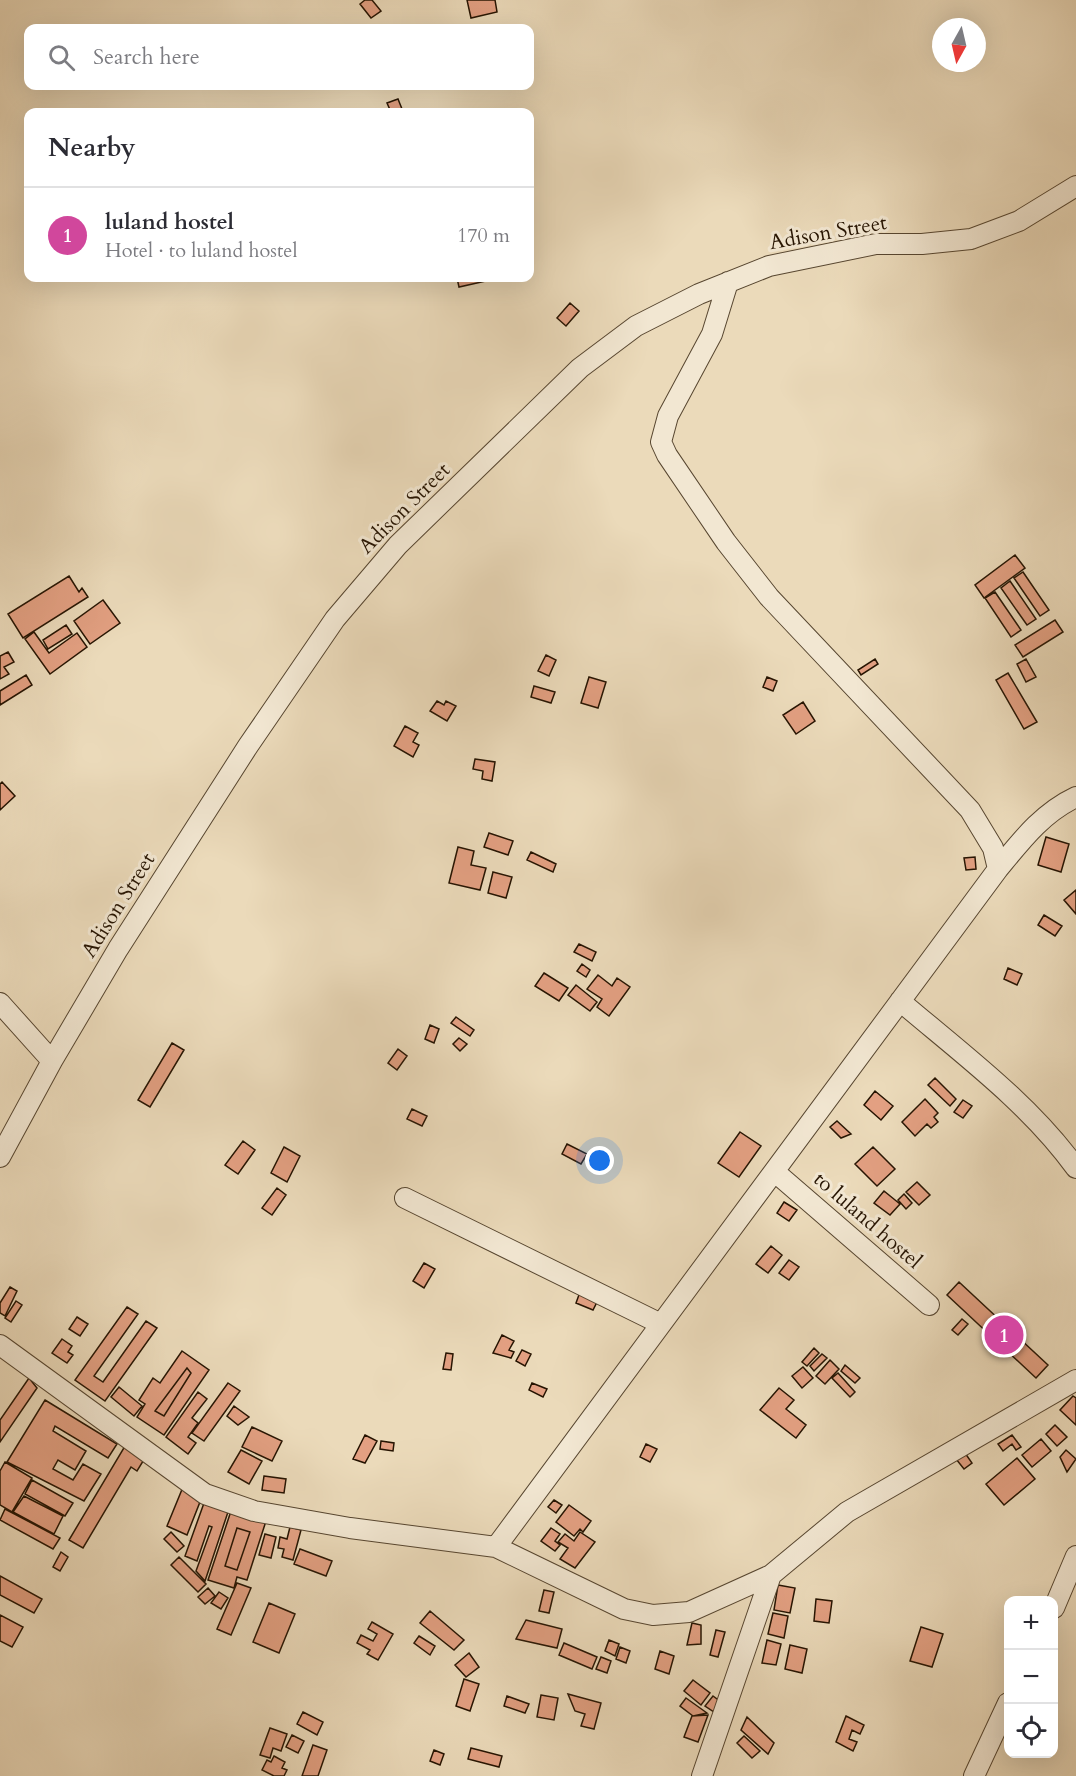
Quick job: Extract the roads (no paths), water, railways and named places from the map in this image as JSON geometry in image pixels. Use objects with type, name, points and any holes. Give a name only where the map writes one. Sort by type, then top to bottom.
[{"type":"street","name":"Adison Street","points":[[0,1157],[52,1061],[118,949],[248,746],[335,619],[369,577],[412,531],[602,349],[636,326],[728,282],[769,266],[876,244],[922,244],[982,236],[1036,212],[1076,186]]},
{"type":"street","points":[[728,282],[712,334],[668,416],[662,442],[667,455],[726,542],[769,597],[970,810],[993,848],[998,869]]},
{"type":"street","points":[[495,1547],[998,869],[1048,813],[1076,797]]},
{"type":"street","points":[[900,1001],[988,1076],[1042,1127],[1076,1168]]},
{"type":"street","points":[[0,1003],[52,1061]]},
{"type":"street","name":"to luland hostel","points":[[775,1172],[929,1305]]},
{"type":"street","points":[[405,1198],[659,1323]]},
{"type":"street","points":[[0,1345],[205,1494],[228,1504],[350,1528],[495,1547],[624,1609],[653,1615],[690,1612],[771,1575],[847,1512],[1076,1380]]},
{"type":"street","points":[[1058,1597],[1076,1556]]},
{"type":"street","points":[[702,1776],[771,1575]]},
{"type":"street","points":[[974,1776],[1008,1704]]},
{"type":"place","name":"luland hostel","points":[[1004,1335]]}]
